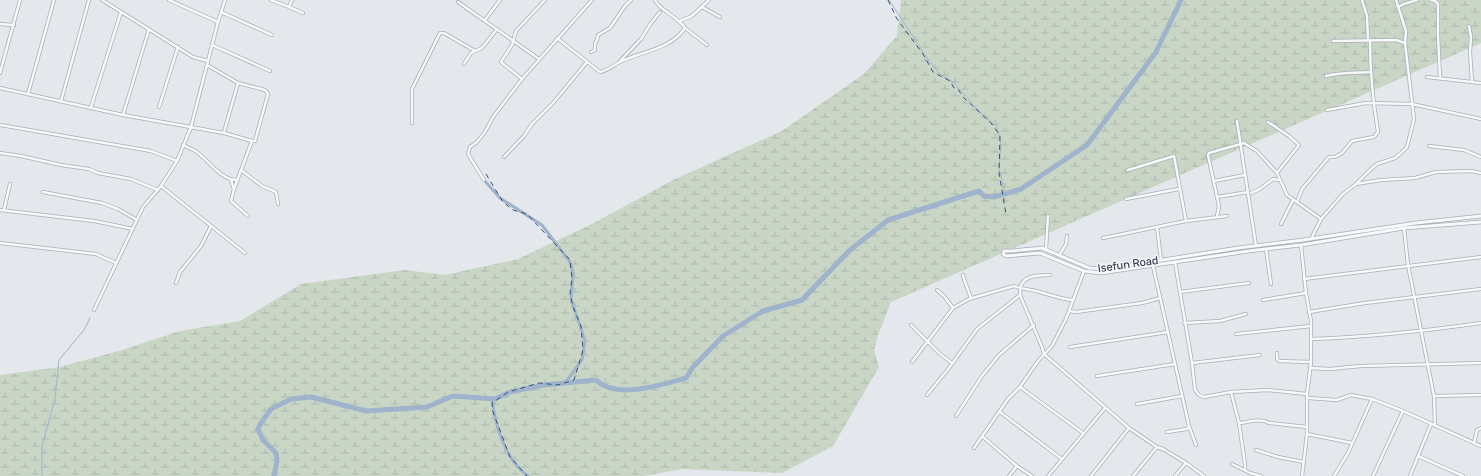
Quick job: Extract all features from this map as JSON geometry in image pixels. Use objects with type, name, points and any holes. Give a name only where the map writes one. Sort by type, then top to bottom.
[{"type":"street","points":[[0,73],[20,0]]},
{"type":"street","points":[[28,94],[54,0]]},
{"type":"street","points":[[61,101],[89,0]]},
{"type":"street","points":[[102,0],[194,57],[208,61]]},
{"type":"street","points":[[169,0],[218,22]]},
{"type":"street","points":[[94,310],[144,207],[161,186],[177,161],[191,127],[225,0]]},
{"type":"street","points":[[271,0],[303,13]]},
{"type":"street","points":[[289,7],[292,0]]},
{"type":"street","points":[[485,20],[500,0]]},
{"type":"street","points":[[522,78],[501,62],[512,45],[516,31],[545,0]]},
{"type":"street","points":[[484,180],[470,157],[468,150],[485,132],[493,117],[522,78],[592,0]]},
{"type":"street","points":[[591,52],[595,50],[598,35],[610,28],[631,0]]},
{"type":"street","points":[[655,0],[657,5],[680,21],[685,28],[707,45]]},
{"type":"street","points":[[680,21],[692,16],[709,0]]},
{"type":"street","points":[[1297,202],[1302,189],[1329,157],[1335,157],[1342,153],[1352,141],[1374,137],[1378,132],[1370,72],[1367,16],[1362,0]]},
{"type":"street","points":[[1311,238],[1321,220],[1343,194],[1377,164],[1395,158],[1406,149],[1413,126],[1412,104],[1405,42],[1406,31],[1396,0]]},
{"type":"street","points":[[1398,7],[1417,0]]},
{"type":"street","points":[[1431,0],[1438,4],[1440,78]]},
{"type":"street","points":[[458,2],[539,59]]},
{"type":"street","points":[[702,7],[720,17]]},
{"type":"street","points":[[91,107],[121,12]]},
{"type":"street","points":[[221,12],[272,35]]},
{"type":"street","points":[[620,62],[641,40],[651,23],[660,12]]},
{"type":"street","points":[[0,24],[14,25]]},
{"type":"street","points":[[1469,26],[1471,37],[1470,52],[1472,82]]},
{"type":"street","points":[[557,38],[600,72],[620,62],[666,45],[679,36],[685,28]]},
{"type":"street","points":[[123,115],[149,29]]},
{"type":"street","points":[[464,64],[471,53],[479,51],[497,29]]},
{"type":"street","points":[[412,123],[412,89],[440,33],[444,33],[475,51]]},
{"type":"street","points":[[1333,41],[1396,40],[1405,42]]},
{"type":"street","points":[[212,45],[270,71]]},
{"type":"street","points":[[159,107],[178,47]]},
{"type":"street","points":[[504,157],[524,136],[532,124],[553,103],[587,62]]},
{"type":"street","points":[[207,65],[238,83],[265,90],[268,94],[259,131],[255,141],[252,141],[237,180],[231,201],[248,216]]},
{"type":"street","points":[[1326,76],[1338,72],[1370,72]]},
{"type":"street","points":[[1427,77],[1481,83]]},
{"type":"street","points":[[224,133],[238,83]]},
{"type":"street","points":[[0,88],[123,115],[224,133],[252,141]]},
{"type":"street","points":[[1327,110],[1375,103],[1412,104],[1481,119]]},
{"type":"street","points":[[1237,121],[1245,175],[1250,193],[1256,246]]},
{"type":"street","points":[[1268,122],[1289,136],[1299,145],[1277,173]]},
{"type":"street","points":[[0,125],[151,151],[177,161]]},
{"type":"street","points":[[1217,216],[1219,206],[1208,155],[1244,144],[1257,151],[1277,173],[1287,195],[1321,220]]},
{"type":"street","points":[[183,145],[197,152],[221,174],[231,180],[237,180]]},
{"type":"street","points":[[1429,146],[1464,150],[1481,157]]},
{"type":"street","points":[[0,153],[89,169],[98,173],[131,179],[158,190]]},
{"type":"street","points":[[1128,170],[1174,156],[1186,221]]},
{"type":"street","points":[[241,170],[262,186],[276,192],[278,204]]},
{"type":"street","points":[[1356,184],[1381,180],[1415,178],[1436,172],[1471,171],[1481,173]]},
{"type":"street","points":[[1214,181],[1245,175]]},
{"type":"street","points":[[251,177],[256,176]]},
{"type":"street","points":[[1217,197],[1250,193],[1260,189],[1273,179],[1279,180]]},
{"type":"street","points":[[231,180],[234,189]]},
{"type":"street","points":[[4,210],[10,184]]},
{"type":"street","points":[[161,186],[245,253]]},
{"type":"street","points":[[1126,199],[1179,189]]},
{"type":"street","points":[[43,192],[102,203],[118,209],[137,220]]},
{"type":"street","points":[[1281,224],[1293,200]]},
{"type":"street","points":[[0,210],[94,221],[133,229]]},
{"type":"street","points":[[1046,249],[1048,216]]},
{"type":"street","points":[[1104,238],[1186,221],[1217,216],[1227,216]]},
{"type":"street","name":"Isefun Road","points":[[1481,216],[1416,223],[1106,269],[1089,268],[1072,262],[1046,249],[1037,248],[1012,251],[1007,250],[1003,252],[1003,254],[1006,256],[1040,253],[1084,271],[1101,274],[1404,228],[1481,222]]},
{"type":"street","points":[[176,283],[180,272],[201,246],[211,226]]},
{"type":"street","points":[[1157,227],[1161,260]]},
{"type":"street","points":[[1404,228],[1408,265],[1434,396],[1435,426]]},
{"type":"street","points":[[1060,256],[1066,244],[1067,236]]},
{"type":"street","points":[[0,243],[96,254],[116,263]]},
{"type":"street","points":[[1301,244],[1304,279],[1311,326],[1311,362],[1307,394],[1307,434],[1302,476]]},
{"type":"street","points":[[1266,248],[1271,284]]},
{"type":"street","points":[[1304,279],[1481,257]]},
{"type":"street","points":[[1174,262],[1192,363],[1195,390],[1199,395],[1204,397],[1232,392],[1268,390],[1307,394]]},
{"type":"street","points":[[1152,266],[1189,426],[1196,445]]},
{"type":"street","points":[[974,448],[1008,399],[1020,387],[1038,361],[1052,346],[1066,319],[1084,271]]},
{"type":"street","points":[[963,275],[971,298]]},
{"type":"street","points":[[1050,275],[1029,277],[1025,280],[1020,289],[1020,295],[1034,326],[1044,354],[1129,428],[1157,448],[1163,449],[1186,462],[1204,476]]},
{"type":"street","points":[[1180,292],[1249,283]]},
{"type":"street","points":[[912,362],[953,308],[961,302],[971,298],[1014,286],[1020,289],[1034,290],[1061,299],[1073,300]]},
{"type":"street","points":[[1309,312],[1481,289]]},
{"type":"street","points":[[937,290],[944,296],[953,308]]},
{"type":"street","points":[[1263,300],[1306,293]]},
{"type":"street","points":[[928,395],[977,329],[1020,295]]},
{"type":"street","points":[[1069,311],[1076,312],[1142,303],[1160,298]]},
{"type":"street","points":[[1184,323],[1220,320],[1246,314]]},
{"type":"street","points":[[1311,339],[1352,338],[1481,323]]},
{"type":"street","points":[[911,326],[952,363]]},
{"type":"street","points":[[956,416],[996,359],[1034,326]]},
{"type":"street","points":[[1236,334],[1311,326]]},
{"type":"street","points":[[1070,347],[1168,332]]},
{"type":"street","points":[[1277,353],[1277,359],[1279,361],[1311,362]]},
{"type":"street","points":[[1192,363],[1260,356]]},
{"type":"street","points":[[1310,368],[1330,369],[1361,366],[1481,363]]},
{"type":"street","points":[[1097,376],[1175,364]]},
{"type":"street","points":[[1020,387],[1083,434]]},
{"type":"street","points":[[1232,392],[1239,423],[1245,464],[1244,470]]},
{"type":"street","points":[[1308,398],[1337,400],[1351,395],[1372,399],[1403,411],[1481,446]]},
{"type":"street","points":[[1434,396],[1481,395]]},
{"type":"street","points":[[1137,404],[1182,396]]},
{"type":"street","points":[[1334,476],[1348,453],[1372,399]]},
{"type":"street","points":[[1048,476],[1105,408]]},
{"type":"street","points":[[1373,476],[1403,411]]},
{"type":"street","points":[[1000,412],[1062,459]]},
{"type":"street","points":[[1239,423],[1260,420],[1269,423],[1307,427]]},
{"type":"street","points":[[1410,476],[1431,424]]},
{"type":"street","points":[[1167,432],[1187,429],[1189,426]]},
{"type":"street","points":[[1091,476],[1129,428]]},
{"type":"street","points":[[1474,444],[1477,430],[1481,428]]},
{"type":"street","points":[[1307,434],[1352,443]]},
{"type":"street","points":[[983,437],[1017,466],[1032,476]]},
{"type":"street","points":[[1133,476],[1157,448]]},
{"type":"street","points":[[1256,450],[1274,456],[1304,462]]},
{"type":"street","points":[[1418,456],[1464,476]]},
{"type":"street","points":[[1175,476],[1186,462]]},
{"type":"street","points":[[1232,464],[1261,476]]},
{"type":"street","points":[[1009,476],[1017,466]]},
{"type":"green space","points":[[901,0],[1481,0],[1481,43],[891,302],[878,335],[874,350],[879,367],[833,446],[782,473],[682,469],[644,476],[0,476],[0,375],[60,367],[122,350],[180,331],[240,321],[301,284],[405,270],[445,275],[518,259],[592,224],[673,180],[782,131],[864,74],[897,36]]},
{"type":"waterway","points":[[889,0],[929,61],[940,74],[953,82],[979,111],[997,127],[1001,144],[999,168],[1004,189],[1003,194]]},
{"type":"waterway","points":[[274,476],[277,461],[276,453],[263,440],[258,429],[271,409],[291,399],[311,397],[366,411],[427,407],[453,396],[495,399],[510,392],[544,385],[596,380],[605,386],[627,390],[652,387],[686,378],[693,367],[723,336],[763,311],[802,300],[850,250],[888,220],[979,191],[984,196],[994,197],[1021,189],[1087,145],[1156,52],[1181,0]]},
{"type":"waterway","points":[[484,180],[500,198],[542,225],[570,262],[573,273],[571,299],[585,341],[582,360],[565,383]]},
{"type":"waterway","points":[[42,476],[42,446],[55,399],[59,360],[84,330],[90,318]]},
{"type":"waterway","points":[[492,399],[493,409],[502,441],[513,461],[528,476]]},
{"type":"ferry route","points":[[888,0],[897,19],[923,54],[933,72],[950,81],[954,88],[958,89],[963,97],[992,124],[1000,136],[999,173],[1006,214]]},
{"type":"ferry route","points":[[486,174],[503,202],[513,210],[527,214],[570,260],[572,279],[570,293],[573,307],[581,326],[583,350],[574,380],[558,385],[539,383],[508,392],[492,403],[493,412],[510,457],[527,476]]}]
